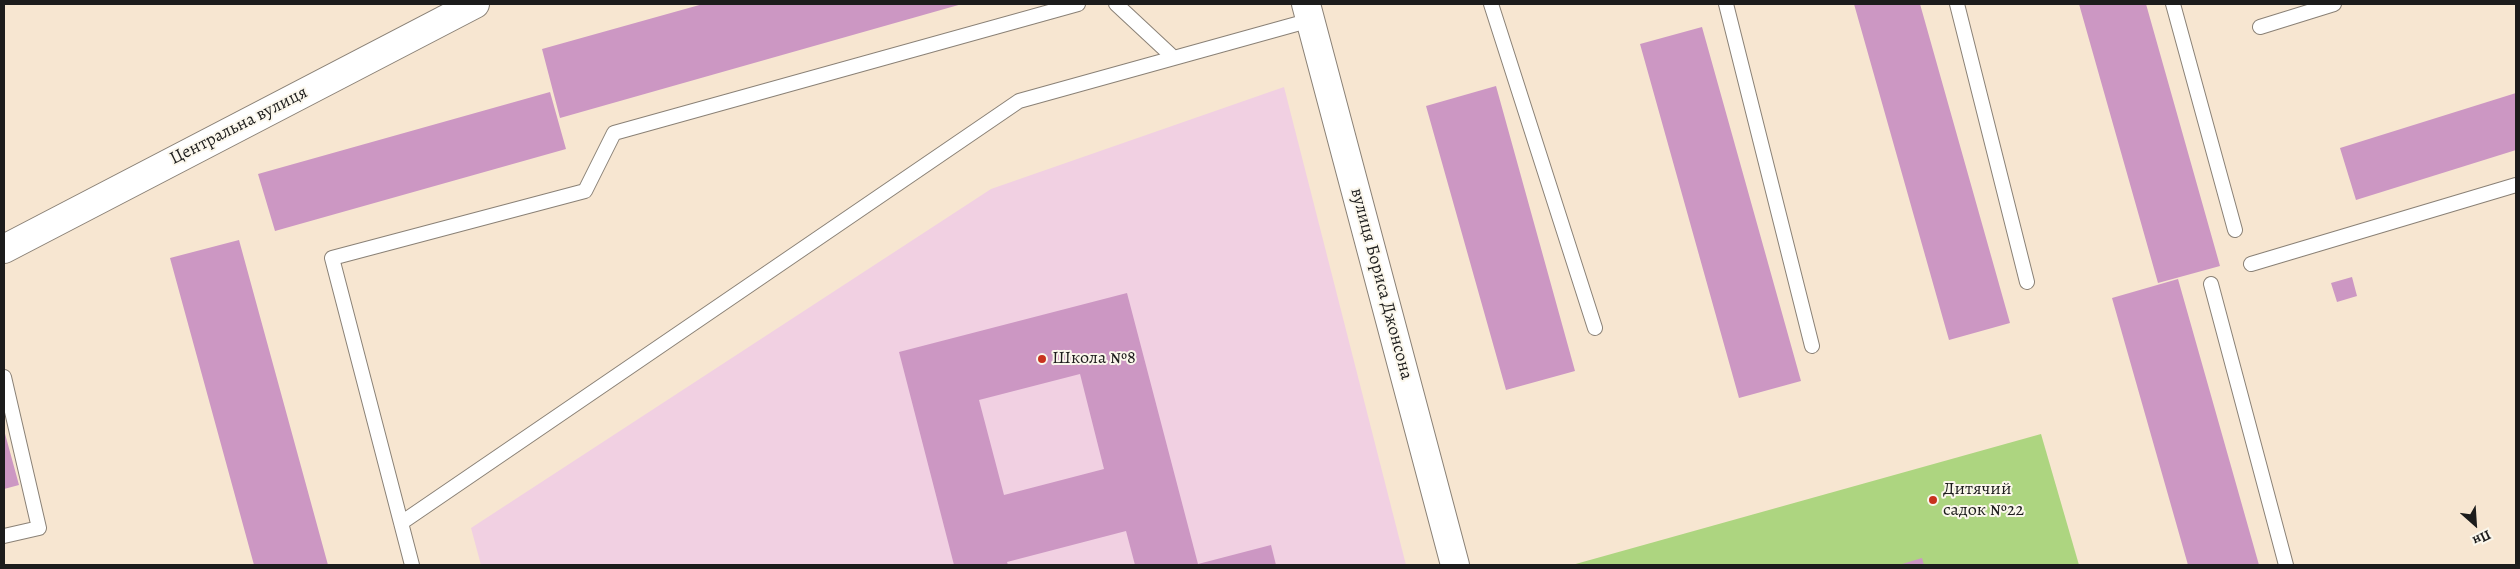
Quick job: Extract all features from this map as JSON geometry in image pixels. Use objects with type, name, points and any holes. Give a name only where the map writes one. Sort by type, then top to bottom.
[{"type":"street","name":"Центральна вулиця","points":[[4,249],[475,4]]},
{"type":"street","name":"вулиця Бориса Джонсона","points":[[1308,12],[1455,565]]},
{"type":"lane","points":[[412,565],[332,258],[584,191],[614,133],[1078,4]]},
{"type":"lane","points":[[1116,4],[1174,58]]},
{"type":"lane","points":[[1491,4],[1595,328]]},
{"type":"lane","points":[[1726,4],[1812,346]]},
{"type":"lane","points":[[1957,4],[2027,282]]},
{"type":"lane","points":[[2173,4],[2234,230]]},
{"type":"lane","points":[[2260,27],[2334,4]]},
{"type":"lane","points":[[401,523],[1019,101],[1174,58],[1308,12]]},
{"type":"lane","points":[[2251,264],[2516,185]]},
{"type":"lane","points":[[2211,284],[2286,565]]},
{"type":"lane","points":[[4,378],[39,528],[4,536]]},
{"type":"shaded area","name":"Школа №8","points":[[1284,87],[1406,565],[481,565],[471,528],[991,189]]},
{"type":"green space","name":"Дитячий садок №22","points":[[2041,434],[2079,565],[1572,565]]},
{"type":"building","points":[[703,4],[962,4],[560,118],[542,49]]},
{"type":"building","points":[[1854,4],[1920,4],[2010,323],[1949,340]]},
{"type":"building","points":[[2079,4],[2146,4],[2220,266],[2158,283]]},
{"type":"building","points":[[1702,27],[1801,381],[1739,398],[1640,44]]},
{"type":"building","points":[[1496,86],[1575,371],[1506,390],[1426,106]]},
{"type":"building","points":[[550,92],[566,149],[275,231],[258,174]]},
{"type":"building","points":[[2516,93],[2516,150],[2356,200],[2340,148]]},
{"type":"building","points":[[239,240],[328,565],[254,565],[170,258]]},
{"type":"building","points":[[2352,277],[2357,296],[2337,302],[2331,283]]},
{"type":"building","points":[[2178,279],[2259,565],[2188,565],[2112,298]]},
{"type":"building","points":[[1127,293],[1198,564],[1271,545],[1276,565],[1135,565],[1126,531],[1007,562],[1008,565],[954,565],[899,352]],"holes":[[[1080,374],[1104,469],[1004,495],[979,400]]]},
{"type":"building","points":[[4,430],[19,485],[4,489]]},
{"type":"building","points":[[1922,558],[1924,565],[1899,565]]},
{"type":"place","name":"Школа №8","points":[[1042,359]]},
{"type":"place","name":"Дитячий садок №22","points":[[1933,500]]}]
